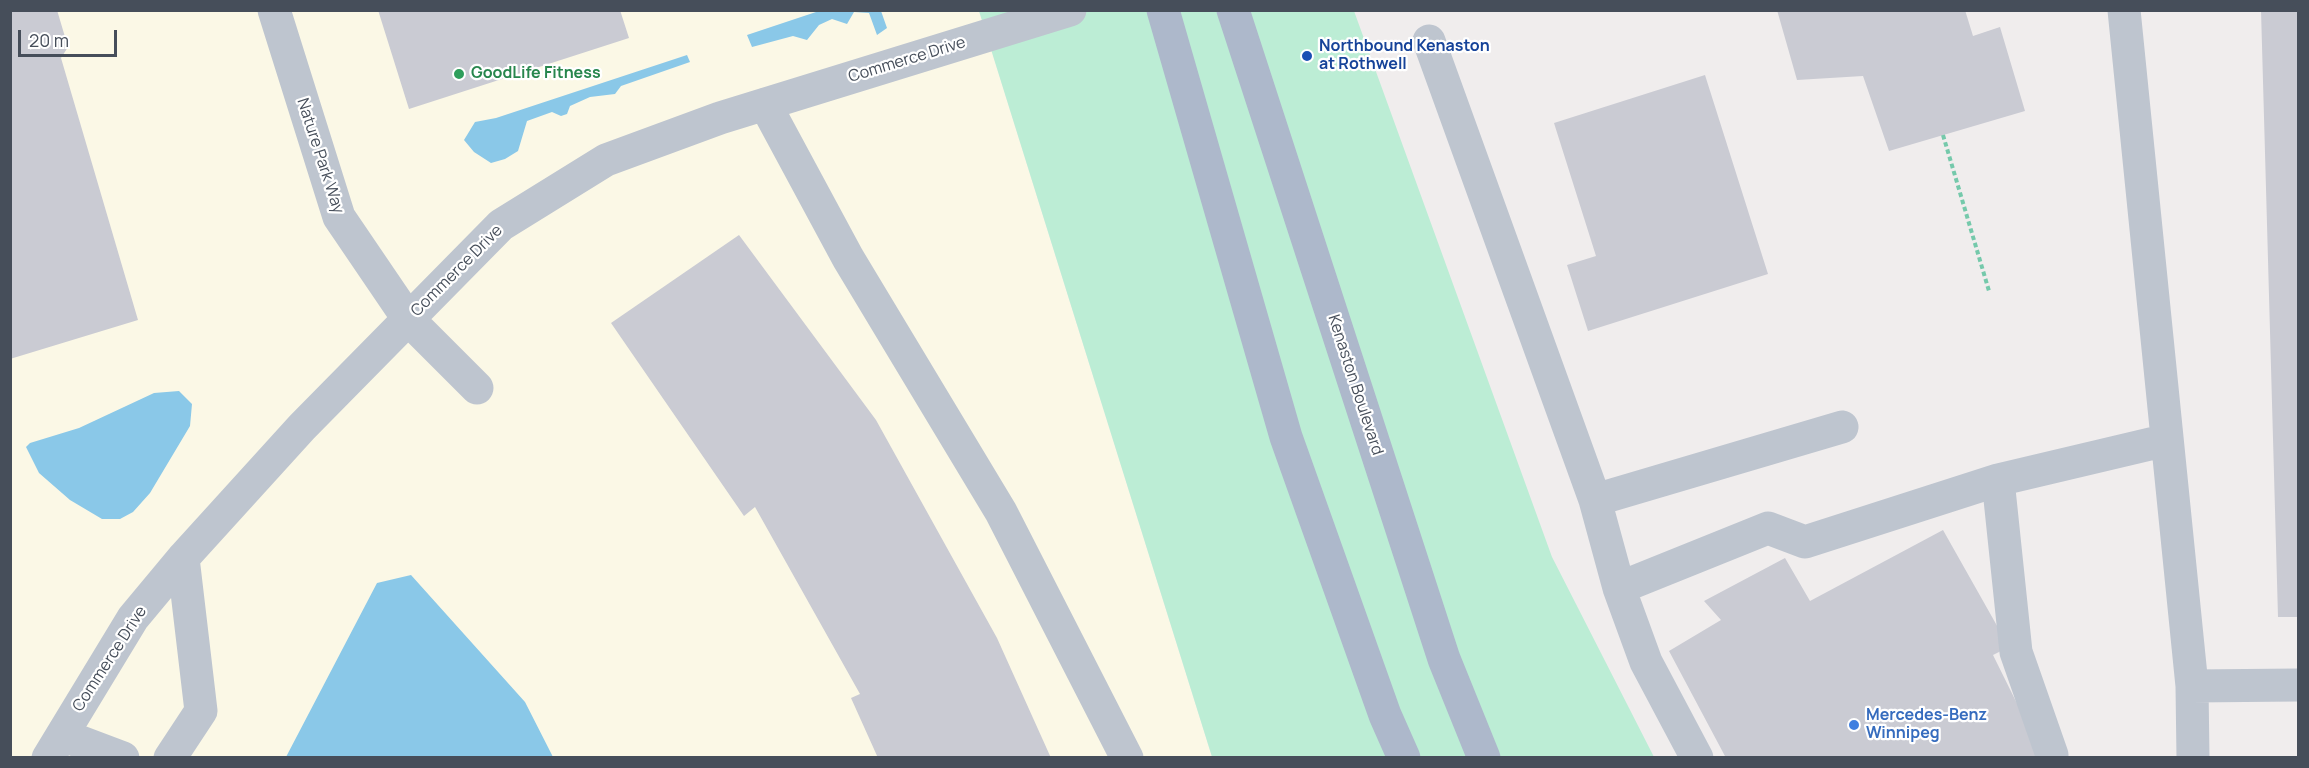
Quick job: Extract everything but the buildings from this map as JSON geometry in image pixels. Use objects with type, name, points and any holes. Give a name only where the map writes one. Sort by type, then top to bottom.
[{"type":"main road","points":[[1163,10],[1286,436],[1385,715],[1404,758]]},
{"type":"main road","name":"Kenaston Boulevard","points":[[1233,10],[1444,659],[1484,758]]},
{"type":"street","name":"Nature Park Way","points":[[274,10],[339,217],[409,320],[477,388]]},
{"type":"street","name":"Commerce Drive","points":[[55,746],[133,618],[183,558],[302,427],[501,225],[606,160],[720,118],[1070,10]]},
{"type":"street","points":[[2124,10],[2192,686],[2193,758]]},
{"type":"street","points":[[1429,41],[1595,500],[1619,588],[1646,662],[1697,758]]},
{"type":"street","points":[[765,104],[848,258],[1001,512],[1127,758]]},
{"type":"street","points":[[1595,500],[1842,427]]},
{"type":"street","points":[[1619,588],[1768,528],[1805,542],[1998,480],[2167,440]]},
{"type":"street","points":[[1998,480],[2016,652],[2052,755],[2051,758]]},
{"type":"street","points":[[170,758],[201,711],[183,558]]},
{"type":"street","points":[[2192,686],[2298,685]]},
{"type":"street","points":[[55,746],[123,758]]},
{"type":"path","points":[[1943,135],[1989,291]]},
{"type":"shaded area","points":[[10,11],[979,11],[1212,757],[11,757]]},
{"type":"green space","points":[[979,11],[1354,11],[1552,557],[1654,757],[1212,757]]},
{"type":"water","points":[[822,10],[881,11],[887,28],[877,35],[869,13],[854,12],[847,24],[832,19],[819,25],[807,40],[793,36],[752,47],[747,35]]},
{"type":"water","points":[[687,55],[690,62],[621,86],[615,94],[590,97],[570,106],[567,114],[561,116],[552,112],[527,121],[518,151],[505,159],[491,163],[474,152],[464,140],[475,122],[496,118]]},
{"type":"water","points":[[179,391],[192,404],[190,426],[150,493],[133,512],[120,519],[102,519],[70,500],[39,473],[26,447],[30,443],[79,428],[154,393]]},
{"type":"water","points":[[411,575],[525,702],[553,757],[286,757],[377,583]]},
{"type":"place","name":"Northbound Kenaston at Rothwell","points":[[1307,56]]},
{"type":"place","name":"GoodLife Fitness","points":[[459,74]]},
{"type":"place","name":"Mercedes-Benz Winnipeg","points":[[1854,725]]}]
